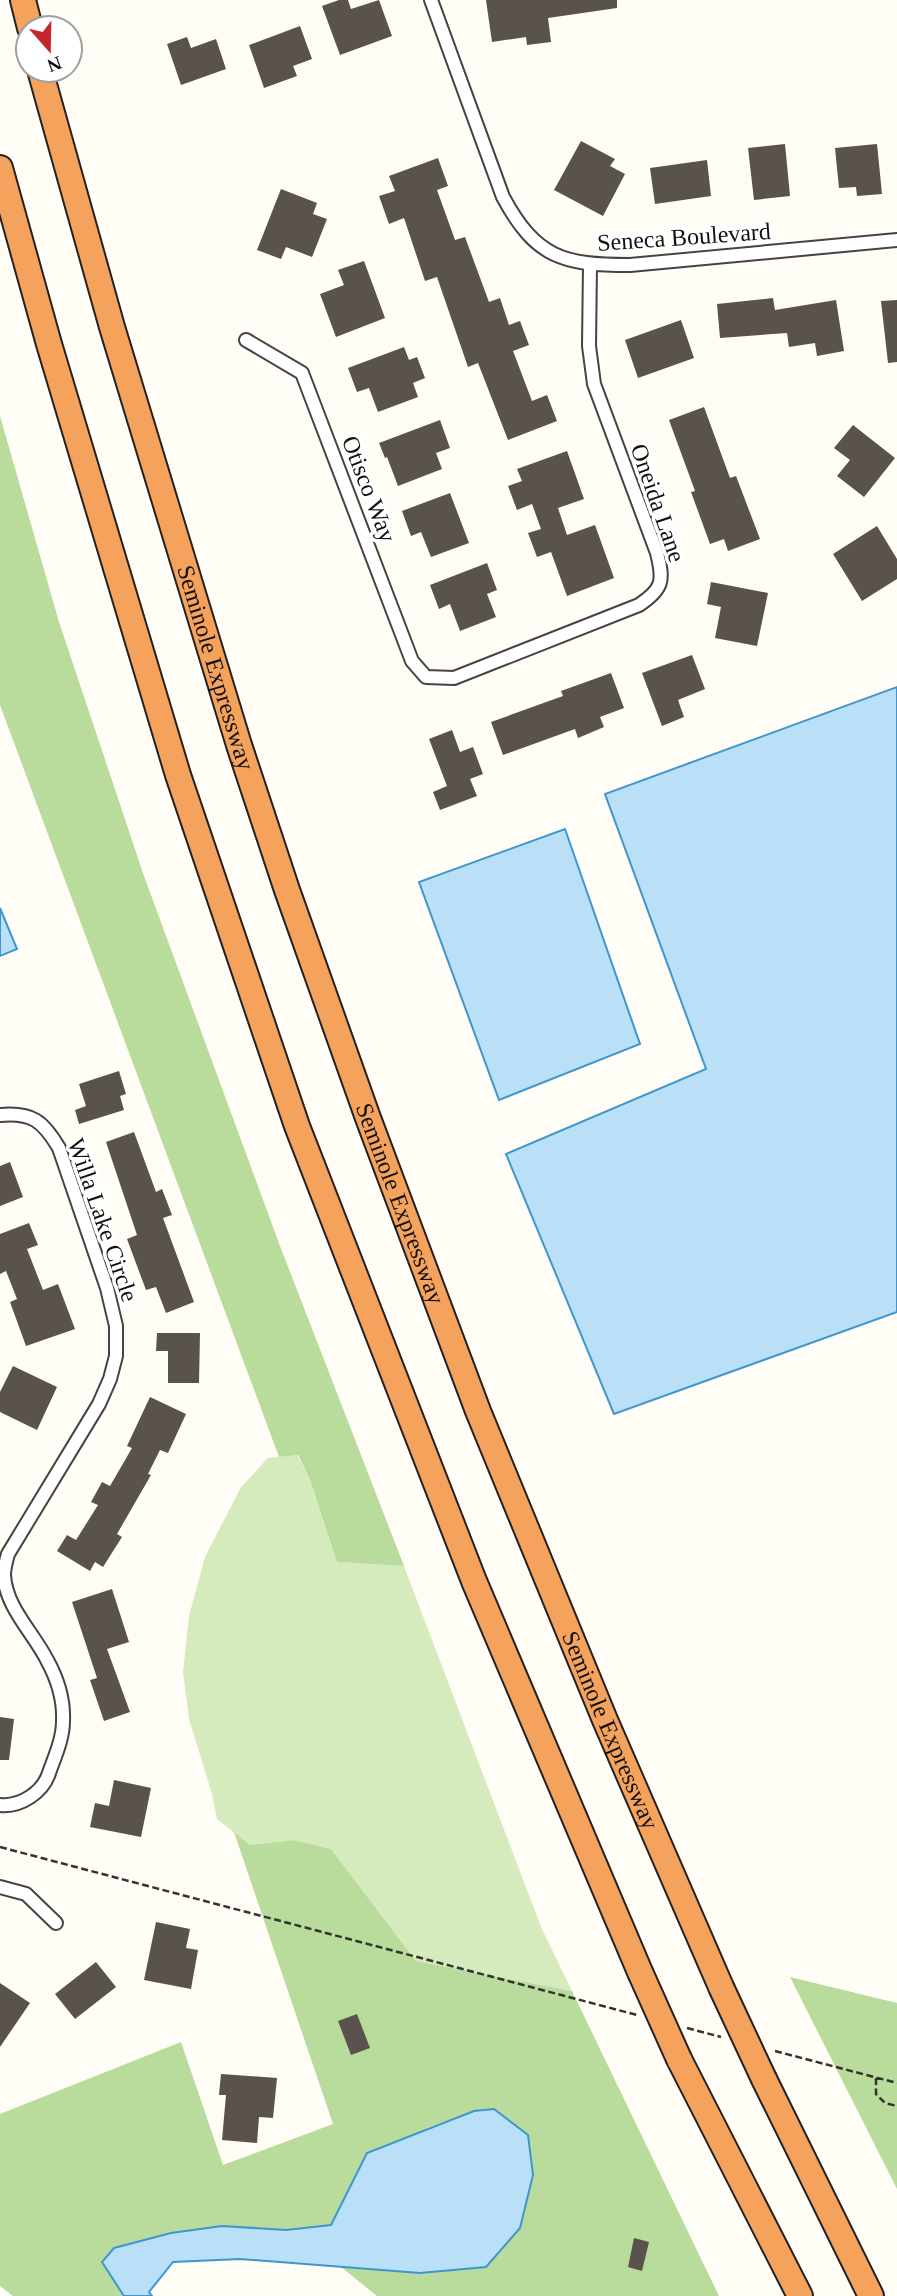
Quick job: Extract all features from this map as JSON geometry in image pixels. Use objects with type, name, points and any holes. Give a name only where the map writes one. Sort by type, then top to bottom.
[{"type":"highway","name":"Seminole Expressway","points":[[44,84],[112,327],[239,745],[291,903],[368,1118],[478,1411],[605,1720],[721,1987],[870,2296]]},
{"type":"highway","points":[[0,168],[49,344],[178,775],[297,1126],[474,1581],[640,1972],[679,2059],[800,2296]]},
{"type":"street","name":"Seneca Boulevard","points":[[431,0],[503,197],[518,224],[534,242],[558,256],[590,265],[630,265],[897,240]]},
{"type":"street","name":"Oneida Lane","points":[[426,677],[454,678],[639,605],[657,593],[663,575],[657,553],[594,384],[589,346],[590,265]]},
{"type":"street","name":"Otisco Way","points":[[246,340],[302,373],[412,661],[426,677]]},
{"type":"street","name":"Willa Lake Circle","points":[[0,1115],[19,1113],[36,1119],[50,1133],[59,1148],[107,1288],[116,1326],[116,1356],[99,1404],[8,1554],[2,1572],[15,1610],[47,1660],[61,1695],[64,1722],[45,1785],[34,1795],[21,1801],[0,1805]]},
{"type":"street","points":[[0,1887],[26,1894],[56,1923]]},
{"type":"path","points":[[0,1847],[648,2018]]},
{"type":"path","points":[[675,2025],[729,2039]]},
{"type":"path","points":[[769,2049],[897,2083]]},
{"type":"path","points":[[876,2078],[876,2094],[886,2103],[897,2106]]},
{"type":"green space","points":[[0,416],[59,622],[144,876],[280,1246],[404,1566],[337,1562],[310,1480],[298,1455],[279,1457],[0,705]]},
{"type":"green space","points":[[297,1455],[310,1480],[337,1562],[404,1566],[541,1927],[572,1991],[416,1961],[331,1849],[294,1840],[250,1845],[217,1819],[189,1719],[183,1672],[189,1616],[205,1557],[241,1487],[268,1458]]},
{"type":"green space","points":[[234,1832],[250,1845],[294,1840],[331,1849],[416,1961],[572,1991],[719,2296],[377,2296],[341,2267],[420,2273],[494,2109],[474,2111],[427,2128],[349,2192],[332,2225],[286,2230],[222,2226],[171,2233],[115,2248],[102,2262],[124,2296],[13,2296],[0,2286],[0,2114],[181,2042],[223,2165],[333,2124]]},
{"type":"green space","points":[[790,1977],[897,2003],[897,2189],[889,2173]]},
{"type":"water","points":[[897,687],[897,1312],[614,1414],[506,1154],[706,1069],[605,794]]},
{"type":"water","points":[[565,829],[640,1044],[499,1100],[419,882]]},
{"type":"water","points":[[0,908],[17,949],[0,956]]},
{"type":"water","points":[[494,2109],[528,2135],[533,2175],[520,2228],[486,2267],[420,2273],[240,2259],[173,2262],[149,2292],[152,2296],[124,2296],[102,2262],[114,2248],[171,2233],[222,2226],[286,2230],[331,2225],[367,2153],[474,2111]]},
{"type":"building","points":[[348,0],[351,9],[379,0],[392,36],[340,55],[322,6]]},
{"type":"building","points":[[486,0],[617,0],[617,8],[548,18],[551,42],[527,45],[526,37],[492,42]]},
{"type":"building","points":[[300,26],[312,59],[293,66],[297,76],[264,88],[249,45]]},
{"type":"building","points":[[187,37],[191,48],[216,39],[226,69],[181,85],[167,44]]},
{"type":"building","points":[[581,141],[615,159],[610,166],[625,174],[603,216],[554,190]]},
{"type":"building","points":[[785,144],[790,196],[754,200],[748,148]]},
{"type":"building","points":[[877,144],[882,194],[857,196],[856,187],[839,188],[835,148]]},
{"type":"building","points":[[438,158],[448,186],[437,190],[455,240],[465,237],[489,302],[500,298],[509,325],[520,321],[529,345],[513,351],[532,401],[547,395],[557,421],[508,440],[478,363],[468,367],[437,277],[425,281],[404,218],[389,224],[379,196],[395,191],[389,176]]},
{"type":"building","points":[[707,160],[711,196],[655,204],[650,168]]},
{"type":"building","points":[[281,189],[317,203],[313,214],[327,219],[312,257],[286,247],[281,259],[257,250]]},
{"type":"building","points":[[364,261],[385,318],[336,337],[320,294],[344,285],[338,270]]},
{"type":"building","points":[[773,298],[775,310],[836,300],[844,351],[817,356],[815,343],[789,347],[787,333],[720,338],[717,304]]},
{"type":"building","points":[[897,300],[897,362],[888,363],[881,301]]},
{"type":"building","points":[[681,320],[694,358],[638,378],[625,340]]},
{"type":"building","points":[[404,347],[409,360],[417,357],[425,378],[413,383],[418,397],[378,412],[369,388],[357,392],[348,368]]},
{"type":"building","points":[[704,407],[730,478],[736,476],[760,539],[728,551],[724,539],[710,544],[691,492],[695,491],[669,420]]},
{"type":"building","points":[[440,420],[450,448],[436,453],[442,469],[398,486],[379,443]]},
{"type":"building","points":[[853,425],[895,458],[864,497],[837,476],[850,460],[834,448]]},
{"type":"building","points":[[567,451],[584,499],[558,508],[567,535],[595,525],[614,578],[567,596],[551,552],[537,557],[528,533],[541,529],[532,504],[517,510],[508,486],[522,481],[517,469]]},
{"type":"building","points":[[450,493],[469,543],[431,557],[421,532],[411,536],[402,511]]},
{"type":"building","points":[[877,526],[897,559],[897,579],[862,601],[833,554]]},
{"type":"building","points":[[487,563],[497,590],[487,594],[496,617],[460,631],[450,604],[439,609],[430,585]]},
{"type":"building","points":[[711,582],[768,593],[757,646],[715,638],[721,607],[707,604]]},
{"type":"building","points":[[692,655],[705,689],[678,700],[684,717],[662,726],[642,673]]},
{"type":"building","points":[[611,673],[624,708],[600,717],[604,727],[578,738],[575,729],[503,755],[491,722],[563,696],[561,691]]},
{"type":"building","points":[[452,730],[460,752],[473,747],[483,774],[470,779],[477,796],[440,810],[433,792],[447,786],[429,739]]},
{"type":"building","points":[[119,1071],[126,1094],[120,1096],[124,1110],[79,1124],[75,1110],[86,1106],[79,1084]]},
{"type":"building","points":[[134,1132],[156,1192],[162,1189],[172,1215],[163,1218],[194,1302],[166,1313],[156,1287],[146,1290],[127,1239],[137,1235],[106,1142]]},
{"type":"building","points":[[10,1162],[23,1197],[0,1206],[0,1166]]},
{"type":"building","points":[[29,1223],[38,1245],[27,1249],[43,1290],[58,1284],[75,1329],[26,1346],[10,1302],[17,1299],[6,1271],[0,1274],[0,1234]]},
{"type":"building","points":[[157,1333],[200,1333],[199,1383],[168,1383],[168,1351],[156,1351]]},
{"type":"building","points":[[13,1366],[57,1387],[37,1430],[0,1412],[0,1392]]},
{"type":"building","points":[[150,1397],[186,1414],[168,1453],[160,1450],[148,1474],[151,1475],[117,1534],[122,1537],[103,1567],[95,1562],[90,1571],[57,1551],[67,1535],[76,1540],[98,1505],[91,1502],[102,1482],[110,1486],[132,1448],[127,1446]]},
{"type":"building","points":[[112,1589],[129,1642],[107,1649],[130,1712],[104,1721],[90,1680],[97,1678],[72,1602]]},
{"type":"building","points":[[0,1717],[14,1719],[9,1760],[0,1760]]},
{"type":"building","points":[[114,1780],[151,1788],[141,1837],[90,1827],[95,1803],[109,1806]]},
{"type":"building","points":[[156,1922],[190,1929],[186,1948],[198,1950],[191,1989],[144,1980]]},
{"type":"building","points":[[96,1962],[116,1987],[75,2019],[55,1994]]},
{"type":"building","points":[[0,1983],[30,2003],[0,2047]]},
{"type":"building","points":[[357,2014],[370,2048],[351,2055],[338,2021]]},
{"type":"building","points":[[221,2074],[277,2078],[273,2118],[259,2117],[257,2143],[222,2140],[226,2095],[219,2095]]},
{"type":"building","points":[[634,2238],[649,2242],[642,2271],[628,2267]]}]
